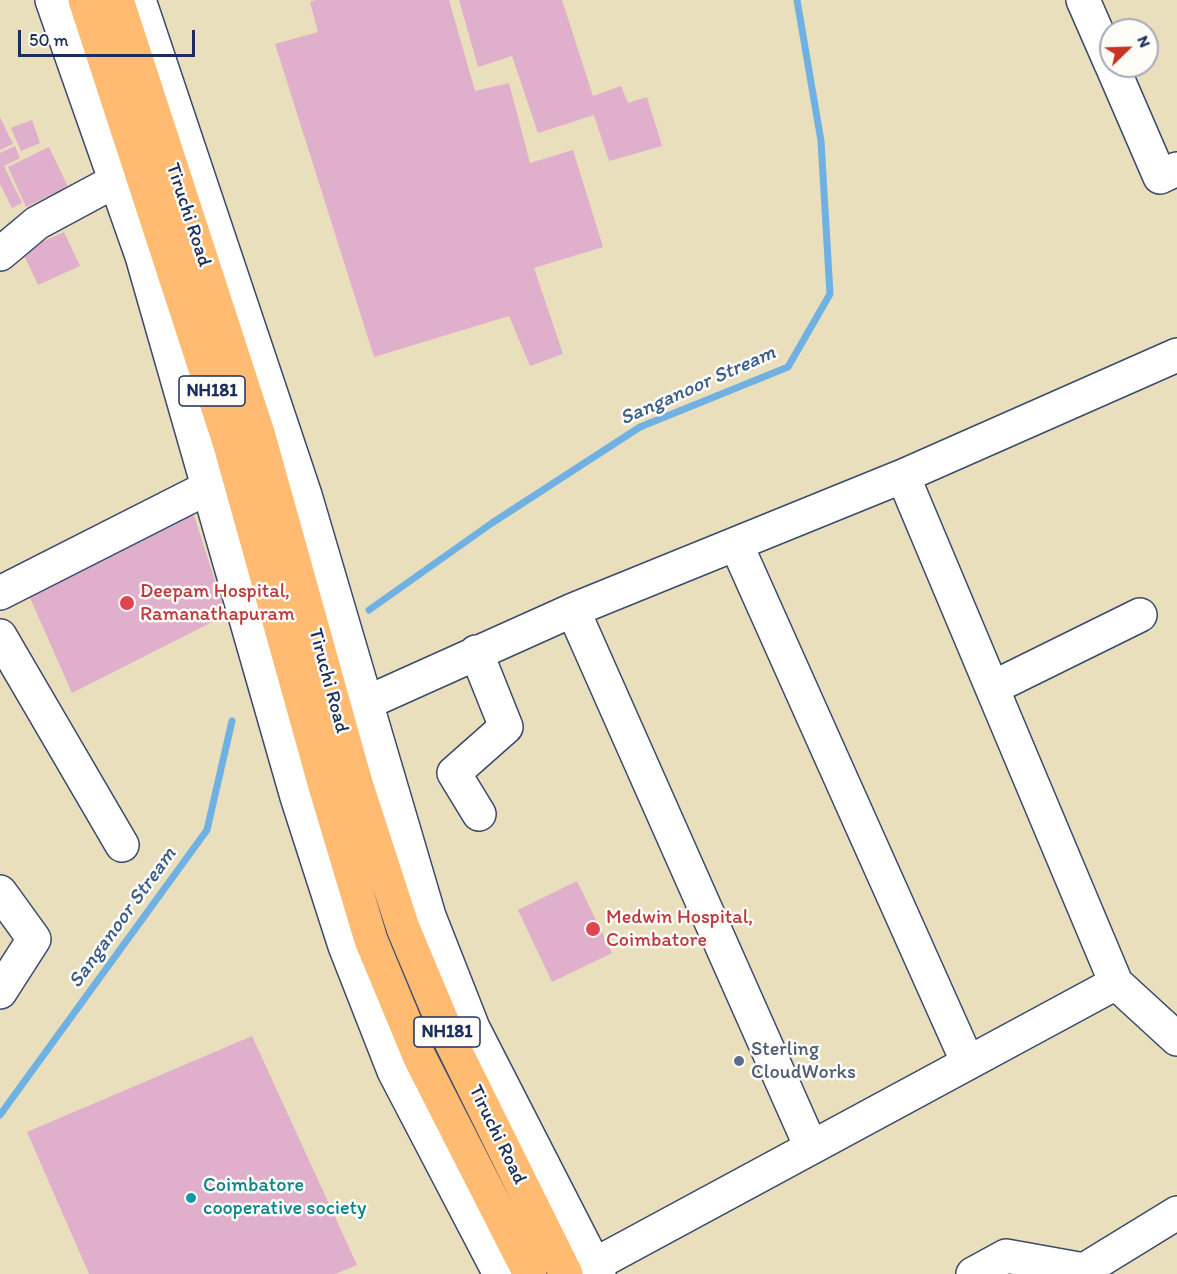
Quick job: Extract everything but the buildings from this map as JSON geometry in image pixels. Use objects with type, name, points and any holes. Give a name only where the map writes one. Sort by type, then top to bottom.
[{"type":"highway","name":"Tiruchi Road","points":[[85,0],[340,783],[450,1040],[586,1271]]},
{"type":"highway","name":"Tiruchi Road","points":[[117,0],[258,433],[340,783]]},
{"type":"highway","name":"NH181","points":[[340,783],[371,939],[420,1058],[530,1274]]},
{"type":"street","points":[[52,0],[117,180],[297,797],[345,946],[394,1071],[500,1274]]},
{"type":"street","points":[[139,0],[305,495],[429,916],[473,1028],[586,1271],[1116,983]]},
{"type":"street","points":[[1083,0],[1099,36]]},
{"type":"street","points":[[1118,78],[1160,177],[1177,169]]},
{"type":"street","points":[[0,254],[37,223],[117,180]]},
{"type":"street","points":[[366,704],[476,652],[573,610],[903,476],[1177,355]]},
{"type":"street","points":[[903,476],[1116,983],[1177,1039]]},
{"type":"street","points":[[0,593],[208,487]]},
{"type":"street","points":[[736,544],[968,1063]]},
{"type":"street","points":[[573,610],[811,1147]]},
{"type":"street","points":[[992,688],[1140,615]]},
{"type":"street","points":[[0,636],[122,845]]},
{"type":"street","points":[[476,652],[506,727],[454,773],[479,814]]},
{"type":"street","points":[[0,892],[34,939],[0,992]]},
{"type":"street","points":[[973,1274],[1006,1256],[1084,1270],[1177,1212]]},
{"type":"waterway","name":"Sanganoor Stream","points":[[369,610],[492,523],[640,427],[788,367],[830,294],[821,141],[797,0]]},
{"type":"waterway","name":"Sanganoor Stream","points":[[0,1115],[207,830],[232,721]]},
{"type":"place","name":"Deepam Hospital, Ramanathapuram","points":[[127,603]]},
{"type":"place","name":"Medwin Hospital, Coimbatore","points":[[593,929]]},
{"type":"place","name":"Sterling CloudWorks","points":[[739,1061]]},
{"type":"place","name":"Coimbatore cooperative society","points":[[191,1198]]}]
